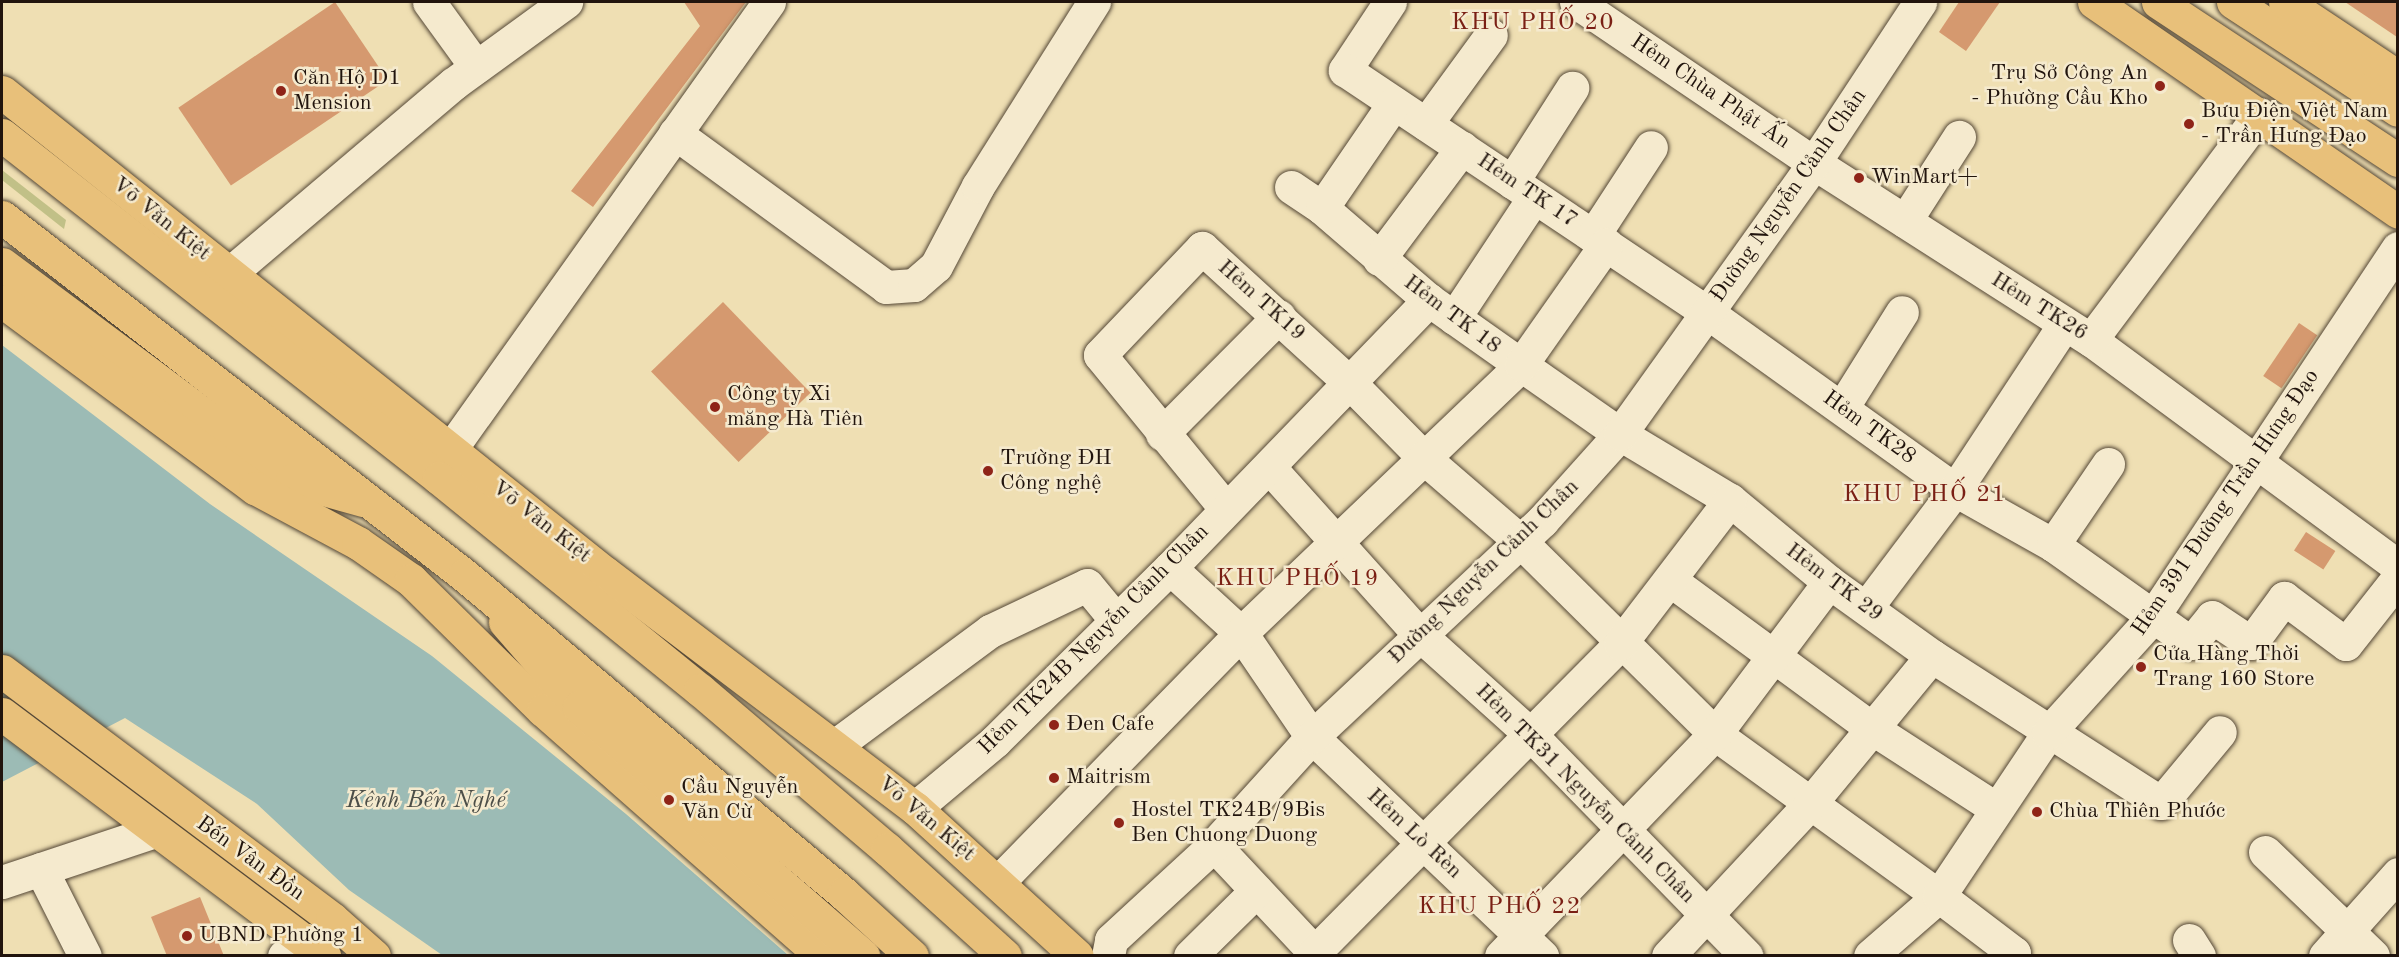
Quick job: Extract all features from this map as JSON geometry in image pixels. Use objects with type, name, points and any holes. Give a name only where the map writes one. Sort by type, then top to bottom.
[{"type":"main road","points":[[2094,2],[2260,114],[2397,212]]},
{"type":"main road","points":[[2158,2],[2393,157],[2366,189]]},
{"type":"main road","points":[[2234,2],[2279,9],[2397,77]]},
{"type":"main road","points":[[2279,9],[2397,110]]},
{"type":"main road","name":"Võ Văn Kiệt","points":[[2,92],[605,573],[915,808],[999,881],[1071,950]]},
{"type":"main road","name":"Võ Văn Kiệt","points":[[2,135],[376,428],[700,690],[887,849],[1005,956]]},
{"type":"main road","points":[[2,217],[363,500],[464,575],[844,894],[912,956]]},
{"type":"main road","points":[[2,264],[171,387],[250,450],[292,480],[358,543]]},
{"type":"main road","points":[[2,301],[255,488],[358,543],[411,580],[543,710],[822,956]]},
{"type":"main road","points":[[292,480],[363,500]]},
{"type":"main road","points":[[464,575],[579,707],[863,956]]},
{"type":"main road","name":"Bến Vân Đồn","points":[[2,671],[152,787],[332,919],[374,956]]},
{"type":"main road","name":"Bến Vân Đồn","points":[[2,714],[305,950]]},
{"type":"main road","points":[[305,950],[332,919]]},
{"type":"street","points":[[429,2],[476,67]]},
{"type":"street","points":[[229,274],[476,67],[566,2]]},
{"type":"street","points":[[450,450],[769,2]]},
{"type":"street","points":[[675,133],[885,287],[914,285],[936,266],[978,186],[1094,2]]},
{"type":"street","name":"Hẻm TK 17","points":[[1390,2],[1345,70],[1708,313]]},
{"type":"street","name":"Hẻm Chùa Phật Ấn","points":[[1576,2],[1814,163]]},
{"type":"street","name":"Đường Nguyễn Cảnh Chân","points":[[1110,948],[1214,845],[1312,737],[1520,541],[1620,434],[1814,163],[1920,2]]},
{"type":"street","points":[[1426,124],[1491,35]]},
{"type":"street","name":"Hẻm TK24B Nguyễn Cảnh Chân","points":[[915,808],[995,741],[1115,619],[1170,568],[1350,383],[1441,309],[1523,189],[1572,88]]},
{"type":"street","points":[[1323,208],[1394,103]]},
{"type":"street","points":[[1866,608],[2078,332],[2260,114]]},
{"type":"street","points":[[1905,221],[1959,137]]},
{"type":"street","points":[[999,881],[1241,633],[1521,365],[1600,240],[1651,147]]},
{"type":"street","points":[[1379,259],[1462,148]]},
{"type":"street","name":"Hẻm TK26","points":[[1814,163],[2078,332],[2258,460],[2397,566]]},
{"type":"street","name":"Hẻm TK 18","points":[[1292,188],[1323,208],[1379,259],[1441,309],[1620,434]]},
{"type":"street","name":"Hẻm TK19","points":[[1226,509],[1100,356],[1202,248],[1350,383],[1424,458],[1520,541],[1620,644],[1715,734],[1809,806],[1939,896],[2014,954]]},
{"type":"street","name":"Hẻm 391 Đường Trần Hưng Ðạo","points":[[1870,956],[1939,896],[1995,808],[2048,733],[2152,618],[2397,248]]},
{"type":"street","points":[[1842,408],[1902,312]]},
{"type":"street","name":"Hẻm TK28","points":[[1708,313],[1955,490],[2053,545],[2152,618],[2191,643],[2212,616],[2251,643],[2284,598],[2346,644],[2397,578]]},
{"type":"street","points":[[1162,434],[1279,316]]},
{"type":"street","name":"Hẻm TK 29","points":[[1620,434],[1730,500],[1829,582],[1932,656],[2048,733],[2161,803],[2220,732]]},
{"type":"street","points":[[2053,545],[2108,464]]},
{"type":"street","name":"Hẻm TK31 Nguyễn Cảnh Chân","points":[[1269,467],[1420,635],[1530,734],[1747,956]]},
{"type":"street","points":[[1214,845],[1316,954],[1422,842],[1620,644],[1730,500]]},
{"type":"street","name":"Hẻm Lò Rèn","points":[[1170,568],[1241,633],[1312,737],[1422,842],[1522,949]]},
{"type":"street","points":[[1670,579],[1873,729],[1995,808]]},
{"type":"street","points":[[1522,949],[1624,830],[1715,734],[1829,582]]},
{"type":"street","points":[[836,746],[990,631],[1087,585],[1115,619]]},
{"type":"street","points":[[1668,956],[1809,806],[1932,656]]},
{"type":"street","points":[[2,882],[41,869],[143,822]]},
{"type":"street","points":[[2265,852],[2373,956]]},
{"type":"street","points":[[41,869],[85,956]]},
{"type":"street","points":[[2325,956],[2348,933],[2397,874]]},
{"type":"street","points":[[1190,956],[1256,891]]},
{"type":"street","points":[[1071,950],[1110,948]]},
{"type":"shaded area","points":[[2,170],[66,220],[64,229],[2,180]]},
{"type":"water","name":"Kênh Bến Nghé","points":[[2,345],[210,504],[432,656],[626,814],[788,955],[442,955],[349,890],[257,804],[125,718],[2,782]]},
{"type":"building","name":"Căn Hộ D1 Mension","points":[[335,2],[388,80],[231,186],[178,108]]},
{"type":"building","points":[[684,2],[746,2],[593,207],[571,191],[700,26]]},
{"type":"building","points":[[1959,2],[2000,2],[1966,51],[1939,32]]},
{"type":"building","points":[[2345,2],[2397,2],[2397,37]]},
{"type":"building","points":[[723,302],[811,393],[739,462],[651,371]]},
{"type":"building","points":[[2299,323],[2317,335],[2281,388],[2263,376]]},
{"type":"building","points":[[2306,532],[2335,551],[2323,570],[2294,550]]},
{"type":"building","name":"UBND Phường 1","points":[[200,897],[224,956],[167,956],[151,917]]},
{"type":"place","name":"Trụ Sở Công An - Phường Cầu Kho","points":[[2160,86]]},
{"type":"place","name":"Căn Hộ D1 Mension","points":[[281,91]]},
{"type":"place","name":"Bưu Điện Việt Nam - Trần Hưng Đạo","points":[[2189,124]]},
{"type":"place","name":"WinMart+","points":[[1859,178]]},
{"type":"place","name":"Công ty Xi măng Hà Tiên","points":[[715,407]]},
{"type":"place","name":"Trường ĐH Công nghệ","points":[[988,471]]},
{"type":"place","name":"Cửa Hàng Thời Trang 160 Store","points":[[2141,667]]},
{"type":"place","name":"Đen Cafe","points":[[1054,725]]},
{"type":"place","name":"Maitrism","points":[[1054,778]]},
{"type":"place","name":"Cầu Nguyễn Văn Cừ","points":[[669,800]]},
{"type":"place","name":"Chùa Thiên Phước","points":[[2037,812]]},
{"type":"place","name":"Hostel TK24B/9Bis Ben Chuong Duong","points":[[1119,823]]},
{"type":"place","name":"UBND Phường 1","points":[[187,936]]},
{"type":"district","name":"KHU PHỐ 20","points":[[1533,24]]},
{"type":"district","name":"KHU PHỐ 21","points":[[1925,496]]},
{"type":"district","name":"KHU PHỐ 19","points":[[1298,580]]},
{"type":"district","name":"KHU PHỐ 22","points":[[1500,908]]}]
